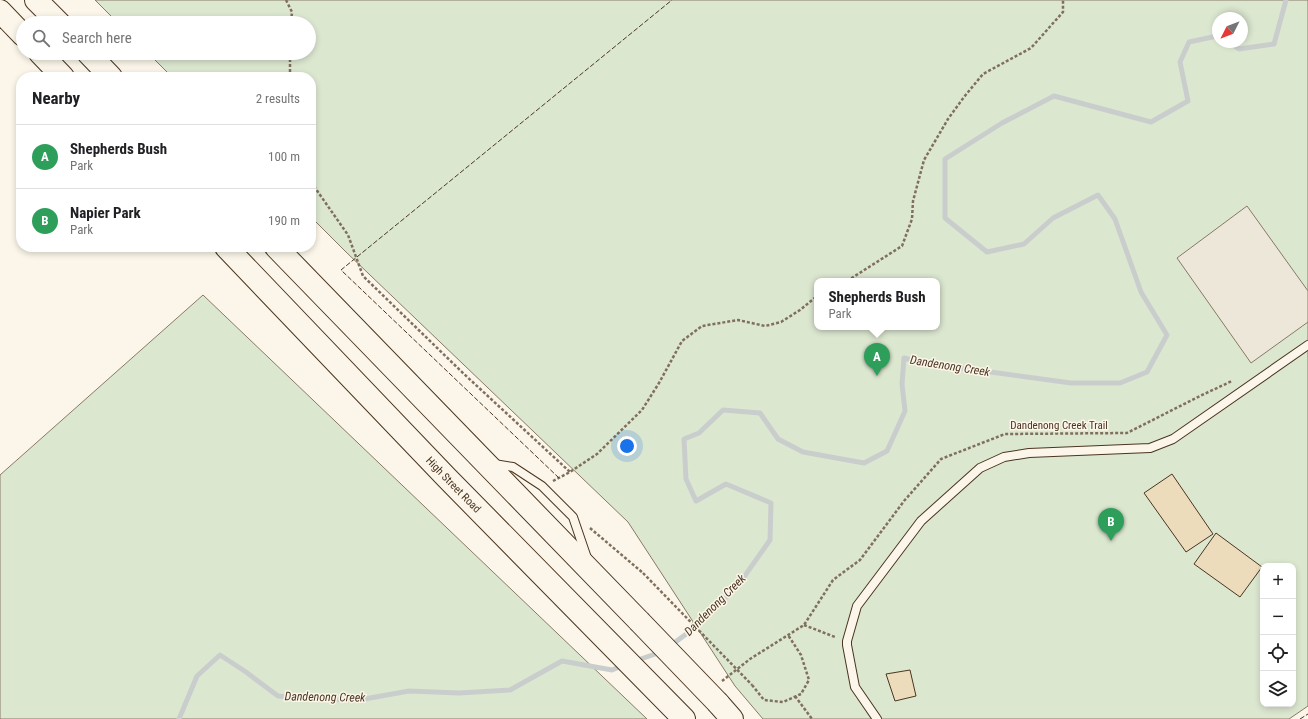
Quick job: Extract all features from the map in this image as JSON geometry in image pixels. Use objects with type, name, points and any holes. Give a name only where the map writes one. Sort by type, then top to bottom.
[{"type":"main road","points":[[36,0],[52,16]]},
{"type":"main road","points":[[0,11],[16,28]]},
{"type":"main road","points":[[47,60],[58,72]]},
{"type":"main road","points":[[95,60],[106,72]]},
{"type":"main road","name":"High Street Road","points":[[231,252],[442,472],[684,719]]},
{"type":"main road","points":[[281,252],[725,711]]},
{"type":"lane","points":[[877,719],[855,687],[846,645],[857,606],[921,521],[980,468],[1004,457],[1029,453],[1150,448],[1173,439],[1308,345]]},
{"type":"lane","points":[[486,463],[513,467],[542,486],[573,517],[592,573]]},
{"type":"path","points":[[286,0],[292,12],[292,16]]},
{"type":"path","points":[[852,278],[902,246],[912,219],[912,201],[924,160],[948,119],[964,97],[984,74],[1031,48],[1063,12],[1063,0]]},
{"type":"path","points":[[290,60],[290,72]]},
{"type":"path","points":[[316,189],[348,236],[363,276],[430,342],[570,472]]},
{"type":"path","points":[[542,486],[570,472],[597,454],[642,410],[682,341],[702,326],[738,320],[765,326],[781,322],[800,310],[814,298]]},
{"type":"path","name":"Dandenong Creek Trail","points":[[720,682],[750,660],[804,625],[833,580],[860,560],[904,501],[941,459],[1005,434],[1127,433],[1235,380]]},
{"type":"path","points":[[573,517],[592,529],[643,573],[752,685],[764,700],[783,702],[801,694],[809,680],[801,655],[788,636]]},
{"type":"path","points":[[804,625],[847,641]]},
{"type":"path","points":[[795,696],[812,719]]},
{"type":"green space","points":[[95,0],[1308,0],[1308,706],[1289,719],[763,719],[735,686],[628,522],[316,222],[316,72],[167,72],[155,60],[316,60],[316,16],[111,16]]},
{"type":"green space","points":[[203,295],[647,719],[0,719],[0,475]]},
{"type":"shaded area","points":[[1247,206],[1308,291],[1308,322],[1251,363],[1177,258]]},
{"type":"building","points":[[1172,474],[1213,534],[1186,552],[1144,493]]},
{"type":"building","points":[[1216,533],[1260,566],[1260,570],[1240,597],[1194,564]]},
{"type":"building","points":[[910,670],[916,696],[895,701],[886,674]]},
{"type":"waterway","name":"Dandenong Creek","points":[[1248,48],[1274,44],[1286,0]]},
{"type":"waterway","name":"Dandenong Creek","points":[[670,646],[697,626],[739,584],[770,540],[771,503],[726,484],[696,501],[686,479],[684,439],[699,433],[723,410],[760,413],[778,439],[803,452],[864,463],[887,451],[905,411],[902,384],[904,358],[924,363],[1071,383],[1120,383],[1147,372],[1167,335],[1141,292],[1115,219],[1098,195],[1053,218],[1024,244],[987,252],[945,218],[945,159],[1002,123],[1054,96],[1151,122],[1188,101],[1180,62],[1189,42],[1212,37]]},
{"type":"waterway","name":"Dandenong Creek","points":[[1237,48],[1246,48]]},
{"type":"waterway","name":"Dandenong Creek","points":[[635,661],[661,652]]},
{"type":"waterway","name":"Dandenong Creek","points":[[179,719],[197,676],[220,655],[278,696],[308,699],[359,700],[409,691],[459,693],[510,690],[562,661],[612,670],[624,665]]},
{"type":"fence","points":[[559,478],[341,270],[672,0]]},
{"type":"fence","points":[[1300,719],[1308,714]]},
{"type":"place","name":"Shepherds Bush","points":[[877,376]]},
{"type":"place","name":"Napier Park","points":[[1111,541]]}]
